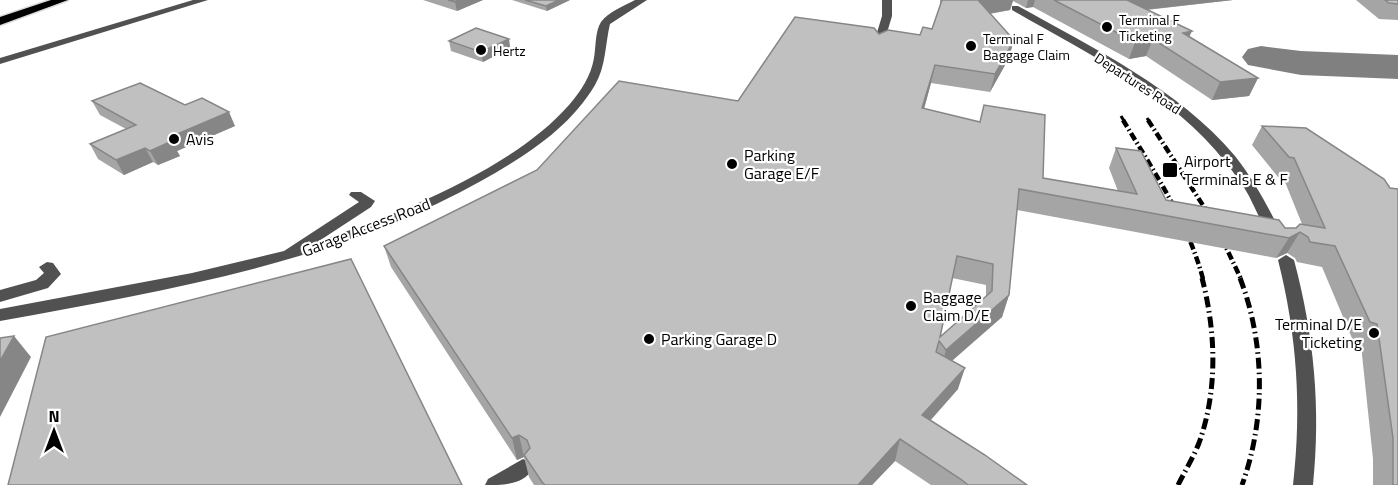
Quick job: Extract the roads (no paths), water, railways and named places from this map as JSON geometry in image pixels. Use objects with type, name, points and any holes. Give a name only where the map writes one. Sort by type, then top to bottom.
[{"type":"highway","points":[[0,21],[62,0]]},
{"type":"street","points":[[0,61],[203,0]]},
{"type":"street","name":"Garage Access Road","points":[[0,315],[219,273],[281,258],[364,232],[428,205],[487,173],[534,142],[570,110],[590,84],[601,57],[605,23],[616,14],[642,0]]},
{"type":"street","points":[[878,46],[887,16],[887,0]]},
{"type":"street","name":"Departures Road","points":[[1015,8],[1146,85],[1202,129],[1227,154],[1248,184],[1278,243]]},
{"type":"street","points":[[281,258],[366,204],[368,201],[356,195]]},
{"type":"street","points":[[1286,260],[1300,314],[1308,373],[1308,434],[1303,485]]},
{"type":"street","points":[[0,296],[46,281],[52,274],[47,267]]},
{"type":"street","points":[[495,485],[523,468]]},
{"type":"railway","points":[[1121,116],[1124,121]]},
{"type":"railway","points":[[1123,120],[1158,177],[1179,217],[1203,279]]},
{"type":"railway","points":[[1148,120],[1215,224],[1241,279]]},
{"type":"railway","points":[[1178,485],[1199,443],[1212,382],[1210,319],[1202,278]]},
{"type":"railway","points":[[1240,278],[1254,328],[1259,381],[1259,408],[1255,434],[1242,485]]},
{"type":"place","name":"Terminal F Ticketing","points":[[1107,27]]},
{"type":"place","name":"Terminal F Baggage Claim","points":[[971,46]]},
{"type":"place","name":"Hertz","points":[[481,50]]},
{"type":"place","name":"Avis","points":[[174,139]]},
{"type":"place","name":"Parking Garage E/F","points":[[732,164]]},
{"type":"place","name":"Airport Terminals E & F","points":[[1170,170]]},
{"type":"place","name":"Baggage Claim D/E","points":[[911,306]]},
{"type":"place","name":"Terminal D/E Ticketing","points":[[1374,333]]},
{"type":"place","name":"Parking Garage D","points":[[649,339]]}]
